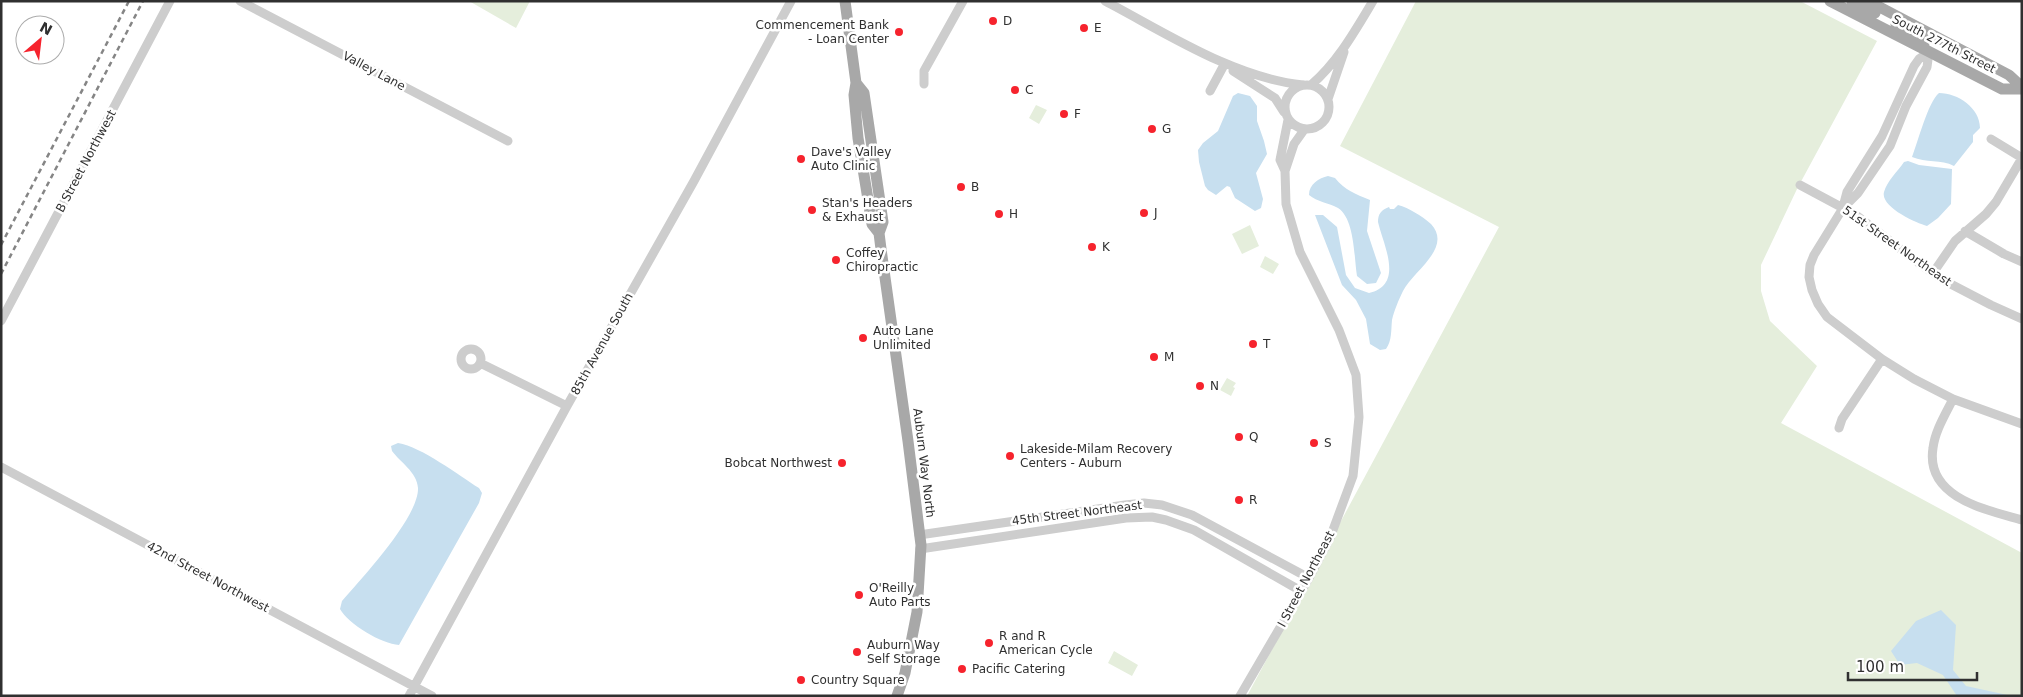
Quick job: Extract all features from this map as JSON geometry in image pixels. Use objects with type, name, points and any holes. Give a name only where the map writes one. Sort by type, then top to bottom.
[{"type":"main road","name":"Auburn Way North","points":[[845,1],[856,83],[854,95],[866,190],[872,224],[880,231]]},
{"type":"main road","name":"South 277th Street","points":[[1830,1],[2002,89],[2022,88]]},
{"type":"main road","points":[[1852,1],[1904,28],[1919,39],[1928,52],[1937,50],[1945,52],[1992,72],[2009,75]]},
{"type":"main road","name":"South 277th Street","points":[[1868,1],[2009,75],[2022,88]]},
{"type":"main road","name":"Auburn Way North","points":[[856,83],[864,93],[883,222],[880,231],[908,441],[920,549],[917,612],[905,672],[897,696]]},
{"type":"street","name":"B Street Northwest","points":[[1,321],[170,1]]},
{"type":"street","name":"Valley Lane","points":[[240,1],[508,141]]},
{"type":"street","name":"85th Avenue South","points":[[409,696],[791,1]]},
{"type":"street","points":[[924,84],[924,72],[963,1]]},
{"type":"street","points":[[1105,1],[1206,54],[1270,94],[1280,104],[1293,126],[1304,130],[1314,129],[1325,120],[1329,107],[1328,99],[1324,92],[1307,85],[1259,77],[1206,54]]},
{"type":"street","points":[[1287,117],[1284,106],[1290,92],[1307,85],[1324,74],[1350,39],[1373,1]]},
{"type":"street","points":[[1328,99],[1350,39]]},
{"type":"street","points":[[1928,52],[1927,67],[1906,106],[1890,146],[1858,193],[1843,208],[1814,255],[1810,265],[1809,278],[1812,290],[1818,304],[1827,317],[1882,359],[1914,379],[1953,399],[2022,424]]},
{"type":"street","points":[[1210,91],[1224,65]]},
{"type":"street","name":"I Street Northeast","points":[[1285,171],[1280,160],[1287,117]]},
{"type":"street","name":"I Street Northeast","points":[[1240,696],[1309,578],[1330,538],[1354,476],[1359,418],[1356,375],[1339,330],[1300,252],[1286,204],[1285,171],[1294,144],[1304,130]]},
{"type":"street","points":[[1933,273],[1956,241],[1986,214],[1996,202],[2022,158],[1991,139]]},
{"type":"street","name":"51st Street Northeast","points":[[1800,185],[1843,208],[1882,234],[1933,273],[1967,293],[2022,319]]},
{"type":"street","points":[[1965,231],[2004,254],[2022,262]]},
{"type":"street","points":[[1839,428],[1842,419],[1882,359]]},
{"type":"street","points":[[480,363],[567,406]]},
{"type":"street","points":[[1953,399],[1936,435],[1932,449],[1932,462],[1944,486],[1963,501],[2022,520]]},
{"type":"street","name":"42nd Street Northwest","points":[[1,467],[432,696]]},
{"type":"street","name":"45th Street Northeast","points":[[919,535],[1125,505],[1153,504],[1174,508],[1192,515],[1309,578]]},
{"type":"street","name":"45th Street Northeast","points":[[920,549],[1126,518],[1152,517],[1194,530],[1301,591]]},
{"type":"green space","points":[[469,1],[530,1],[516,28]]},
{"type":"green space","points":[[1416,1],[1800,1],[1877,41],[1797,189],[1761,265],[1761,291],[1770,321],[1817,366],[1781,423],[2022,553],[2022,696],[1247,696],[1499,227],[1340,146]]},
{"type":"green space","points":[[1036,105],[1047,110],[1039,124],[1029,118]]},
{"type":"green space","points":[[1250,225],[1259,246],[1242,254],[1232,234]]},
{"type":"green space","points":[[1265,256],[1279,264],[1273,274],[1260,267]]},
{"type":"green space","points":[[1227,378],[1236,383],[1231,396],[1220,390]]},
{"type":"green space","points":[[1114,651],[1138,665],[1132,676],[1108,663]]},
{"type":"water","points":[[1238,93],[1250,96],[1257,106],[1257,121],[1267,154],[1256,173],[1263,199],[1261,208],[1255,211],[1235,198],[1230,187],[1227,186],[1216,195],[1208,190],[1205,186],[1199,162],[1198,150],[1203,143],[1218,131],[1233,96]]},
{"type":"water","points":[[1939,93],[1953,96],[1967,103],[1979,121],[1980,128],[1973,135],[1973,142],[1954,166],[1944,162],[1912,157],[1927,113]]},
{"type":"water","points":[[1908,161],[1919,165],[1952,169],[1951,204],[1938,218],[1927,226],[1915,222],[1893,209],[1884,198],[1885,188],[1890,180],[1904,162]]},
{"type":"water","points":[[1328,176],[1335,178],[1343,186],[1370,200],[1367,231],[1381,273],[1376,283],[1367,284],[1357,276],[1351,230],[1344,213],[1338,208],[1309,195],[1309,191],[1315,182]]},
{"type":"water","points":[[1398,205],[1407,208],[1431,224],[1437,233],[1437,242],[1429,259],[1403,291],[1393,316],[1389,342],[1386,349],[1380,350],[1370,344],[1366,319],[1356,300],[1342,285],[1315,215],[1323,215],[1337,227],[1346,275],[1355,288],[1369,293],[1380,289],[1386,282],[1389,273],[1387,252],[1378,222],[1380,213],[1389,207],[1394,209]]},
{"type":"water","points":[[398,443],[429,456],[479,488],[482,493],[479,503],[399,645],[384,641],[366,632],[350,621],[340,609],[342,601],[375,563],[400,530],[416,500],[418,488],[415,477],[392,451],[391,446]]},
{"type":"water","points":[[1941,610],[1956,625],[1953,670],[1966,686],[2012,696],[1957,696],[1943,675],[1917,663],[1900,665],[1891,651],[1916,621]]},
{"type":"railway","points":[[1,245],[129,1]]},
{"type":"railway","points":[[1,274],[143,1]]},
{"type":"place","name":"D","points":[[993,21]]},
{"type":"place","name":"E","points":[[1084,28]]},
{"type":"place","name":"Commencement Bank - Loan Center","points":[[899,32]]},
{"type":"place","name":"C","points":[[1015,90]]},
{"type":"place","name":"F","points":[[1064,114]]},
{"type":"place","name":"G","points":[[1152,129]]},
{"type":"place","name":"Dave's Valley Auto Clinic","points":[[801,159]]},
{"type":"place","name":"B","points":[[961,187]]},
{"type":"place","name":"Stan's Headers & Exhaust","points":[[812,210]]},
{"type":"place","name":"J","points":[[1144,213]]},
{"type":"place","name":"H","points":[[999,214]]},
{"type":"place","name":"K","points":[[1092,247]]},
{"type":"place","name":"Coffey Chiropractic","points":[[836,260]]},
{"type":"place","name":"Auto Lane Unlimited","points":[[863,338]]},
{"type":"place","name":"T","points":[[1253,344]]},
{"type":"place","name":"M","points":[[1154,357]]},
{"type":"place","name":"N","points":[[1200,386]]},
{"type":"place","name":"Q","points":[[1239,437]]},
{"type":"place","name":"S","points":[[1314,443]]},
{"type":"place","name":"Lakeside-Milam Recovery Centers - Auburn","points":[[1010,456]]},
{"type":"place","name":"Bobcat Northwest","points":[[842,463]]},
{"type":"place","name":"R","points":[[1239,500]]},
{"type":"place","name":"O'Reilly Auto Parts","points":[[859,595]]},
{"type":"place","name":"R and R American Cycle","points":[[989,643]]},
{"type":"place","name":"Auburn Way Self Storage","points":[[857,652]]},
{"type":"place","name":"Pacific Catering","points":[[962,669]]},
{"type":"place","name":"Country Square","points":[[801,680]]}]
